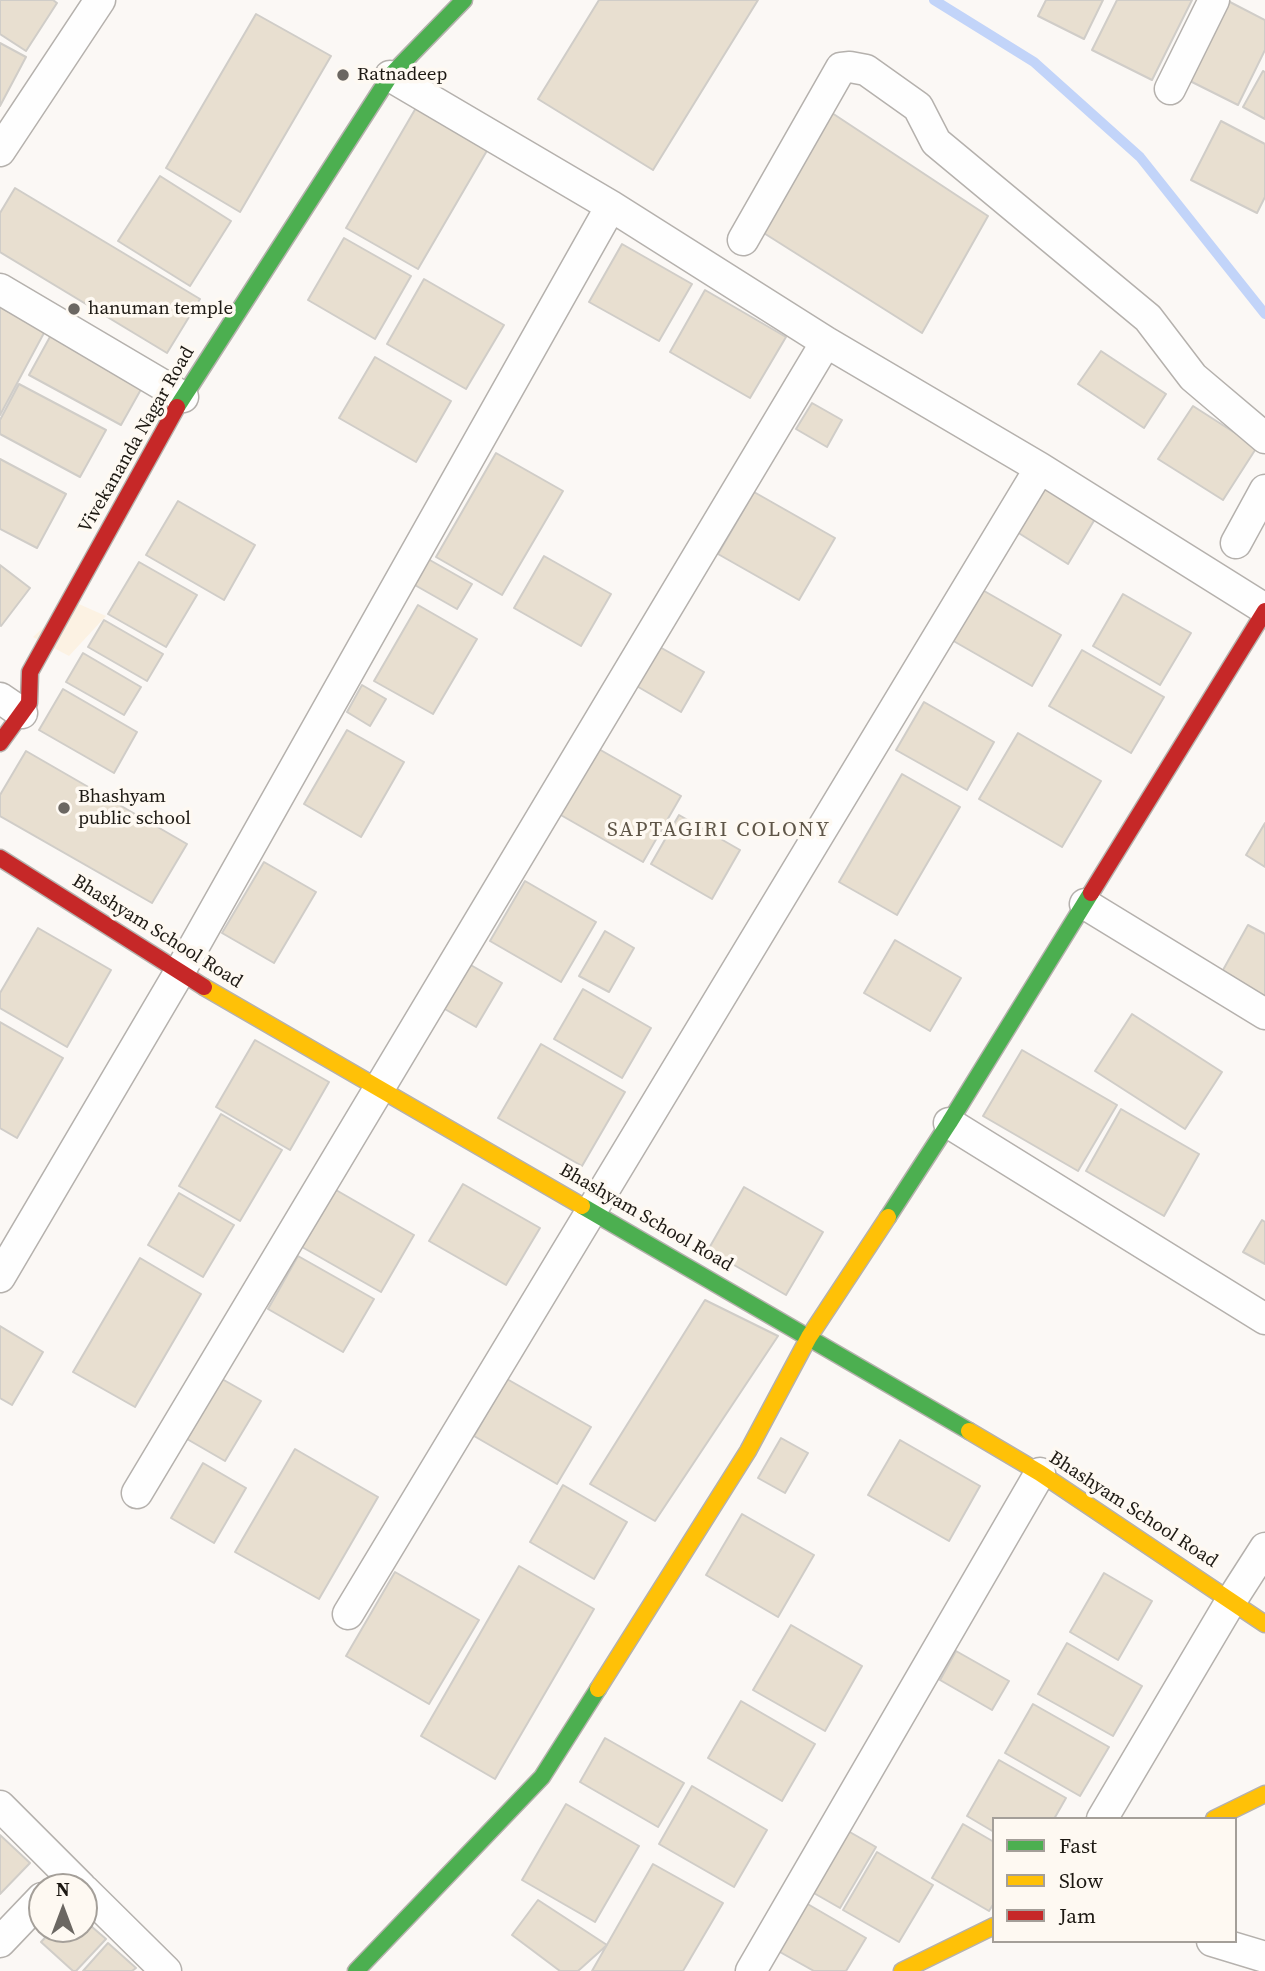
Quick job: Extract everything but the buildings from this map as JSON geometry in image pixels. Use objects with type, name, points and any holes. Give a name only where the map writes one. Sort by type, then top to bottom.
[{"type":"street","points":[[0,150],[100,0]]},
{"type":"street","name":"Vivekananda Nagar Road","points":[[0,743],[11,705],[29,703],[23,672],[183,397],[390,75],[464,0]]},
{"type":"street","points":[[1170,89],[1214,0]]},
{"type":"street","points":[[743,240],[841,68],[850,66],[866,70],[918,107],[936,142],[1148,318],[1193,377],[1265,438]]},
{"type":"street","points":[[356,1971],[542,1777],[748,1451],[809,1337],[949,1123],[1265,610],[1040,468],[826,342],[611,206],[390,75]]},
{"type":"street","points":[[0,1277],[179,973],[611,206]]},
{"type":"street","points":[[0,289],[183,397]]},
{"type":"street","points":[[137,1493],[826,342]]},
{"type":"street","points":[[348,1614],[1040,468]]},
{"type":"street","points":[[1236,543],[1263,500]]},
{"type":"street","name":"Bhashyam School Road","points":[[0,858],[179,973],[809,1337],[1040,1474],[1265,1624]]},
{"type":"street","points":[[1084,904],[1265,1014]]},
{"type":"street","points":[[949,1123],[1265,1319]]},
{"type":"street","points":[[751,1971],[1040,1474]]},
{"type":"street","points":[[1103,1817],[1265,1548]]},
{"type":"street","points":[[1218,1817],[1265,1794]]},
{"type":"street","points":[[0,1806],[61,1873]]},
{"type":"street","points":[[98,1909],[166,1971]]},
{"type":"street","points":[[0,1942],[28,1913]]},
{"type":"street","points":[[902,1971],[992,1927]]},
{"type":"street","points":[[1219,1943],[1265,1957]]},
{"type":"shaded area","points":[[72,601],[106,616],[69,656],[33,637]]},
{"type":"waterway","points":[[934,0],[1034,62],[1140,157],[1265,314]]},
{"type":"traffic: fast","points":[[177,407],[390,76],[464,0]]},
{"type":"traffic: fast","points":[[888,1217],[1091,893]]},
{"type":"traffic: fast","points":[[582,1206],[969,1431]]},
{"type":"traffic: fast","points":[[356,1971],[542,1777],[598,1689]]},
{"type":"traffic: slow","points":[[204,987],[582,1206]]},
{"type":"traffic: slow","points":[[598,1689],[748,1451],[809,1337],[888,1217]]},
{"type":"traffic: slow","points":[[969,1431],[1040,1473],[1265,1624]]},
{"type":"traffic: slow","points":[[1218,1817],[1265,1794]]},
{"type":"traffic: slow","points":[[902,1971],[992,1927]]},
{"type":"traffic: jam","points":[[0,743],[29,703],[30,672],[177,407]]},
{"type":"traffic: jam","points":[[1091,893],[1265,611]]},
{"type":"traffic: jam","points":[[0,858],[204,987]]},
{"type":"place","name":"Ratnadeep","points":[[343,75]]},
{"type":"place","name":"hanuman temple","points":[[74,309]]},
{"type":"place","name":"Bhashyam public school","points":[[64,808]]},
{"type":"district","name":"SAPTAGIRI COLONY","points":[[719,831]]}]
